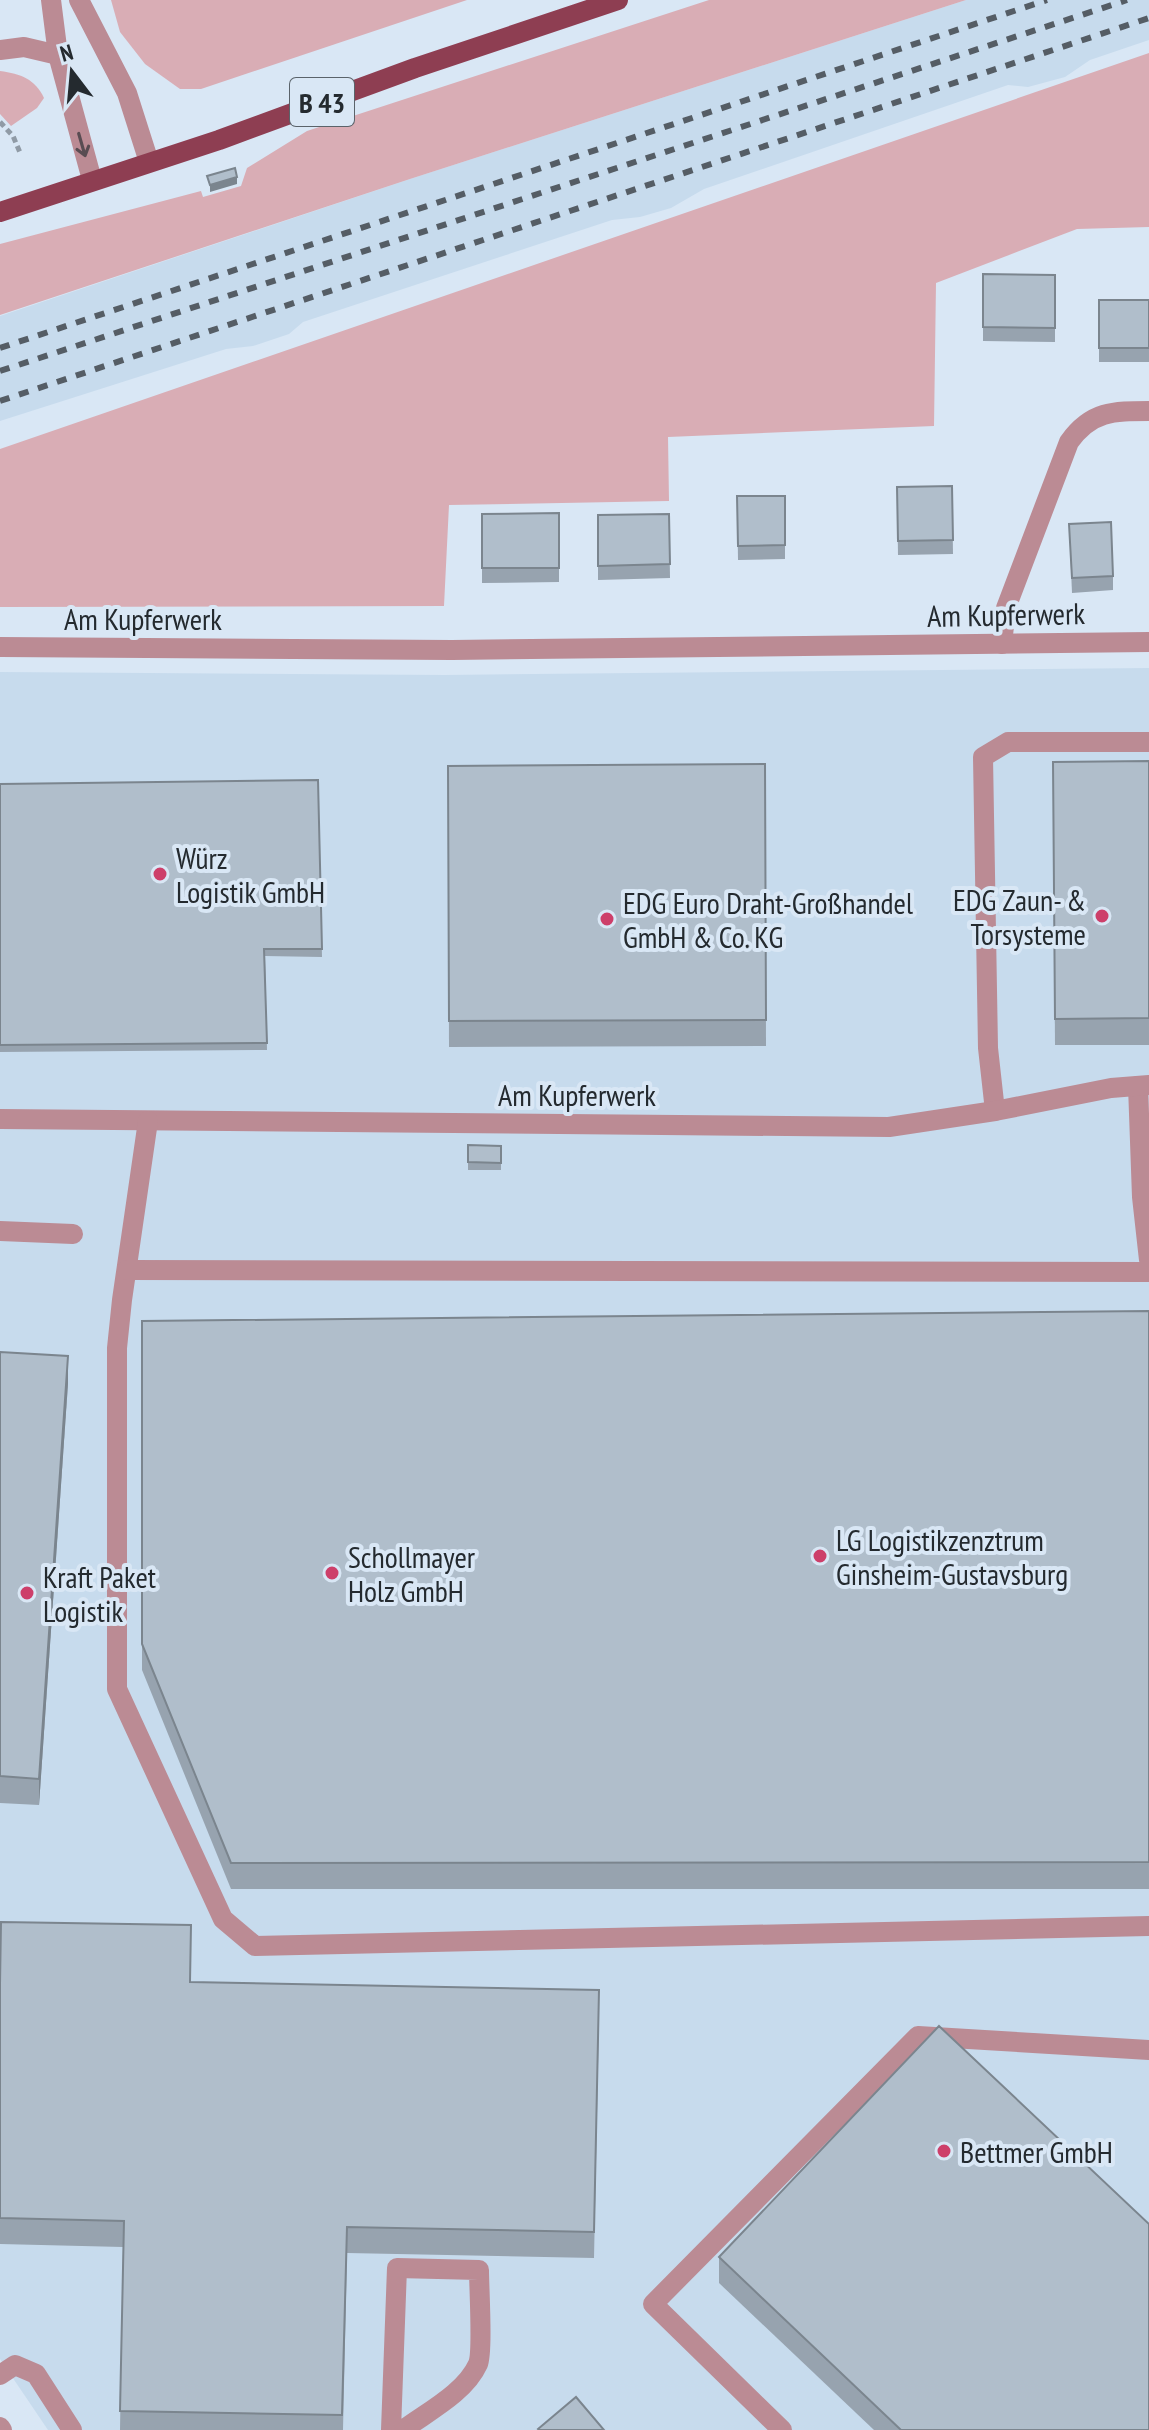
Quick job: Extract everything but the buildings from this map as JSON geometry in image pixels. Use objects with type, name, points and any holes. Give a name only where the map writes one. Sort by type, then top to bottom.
[{"type":"main road","name":"B 43","points":[[0,212],[219,140],[415,68],[618,0]]},
{"type":"street","points":[[51,0],[58,55],[92,180]]},
{"type":"street","points":[[79,0],[127,93],[149,162]]},
{"type":"street","points":[[0,50],[24,47],[58,55]]},
{"type":"street","points":[[1002,644],[1006,608],[1069,442],[1080,426],[1096,417],[1121,411],[1149,411]]},
{"type":"street","name":"Am Kupferwerk","points":[[0,647],[452,650],[1149,642]]},
{"type":"street","points":[[995,1111],[988,1048],[983,757],[1008,742],[1149,742]]},
{"type":"street","points":[[1143,1085],[1142,1197],[1149,1260]]},
{"type":"street","name":"Am Kupferwerk","points":[[0,1119],[889,1127],[995,1111],[1083,1092],[1143,1085]]},
{"type":"street","points":[[148,1121],[117,1348],[117,1689],[223,1919],[255,1946],[1149,1926]]},
{"type":"street","points":[[0,1231],[73,1234]]},
{"type":"street","points":[[127,1270],[1149,1272]]},
{"type":"street","points":[[782,2430],[653,2304],[918,2036],[1149,2050]]},
{"type":"street","points":[[391,2430],[397,2268],[479,2270],[479,2362],[468,2378],[445,2399],[403,2430]]},
{"type":"street","points":[[0,2375],[15,2365],[36,2374],[72,2430]]},
{"type":"path","points":[[0,122],[13,136],[21,155]]},
{"type":"shaded area","points":[[111,0],[467,0],[201,89],[180,89],[145,64],[120,32]]},
{"type":"shaded area","points":[[709,0],[966,0],[0,315],[0,244],[201,191],[203,197],[241,186],[247,168],[307,131]]},
{"type":"shaded area","points":[[966,0],[1149,0],[1149,40],[1090,60],[1065,77],[1028,87],[1008,85],[704,189],[671,208],[640,217],[612,220],[303,322],[289,334],[253,346],[226,349],[0,421],[0,316],[410,179]]},
{"type":"shaded area","points":[[1149,53],[1149,227],[1077,229],[936,283],[934,426],[668,437],[669,501],[449,505],[444,606],[0,607],[0,449]]},
{"type":"shaded area","points":[[0,71],[26,78],[44,98],[37,108],[11,126],[0,114]]},
{"type":"shaded area","points":[[1149,668],[1149,2430],[48,2430],[0,2359],[0,672],[445,675]]},
{"type":"railway","points":[[0,348],[1047,0]]},
{"type":"railway","points":[[0,371],[1127,0]]},
{"type":"railway","points":[[0,401],[1149,18]]},
{"type":"place","name":"Würz Logistik GmbH","points":[[160,874]]},
{"type":"place","name":"EDG Zaun- & Torsysteme","points":[[1102,916]]},
{"type":"place","name":"EDG Euro Draht-Großhandel GmbH & Co. KG","points":[[607,919]]},
{"type":"place","name":"LG Logistikzenztrum Ginsheim-Gustavsburg","points":[[820,1556]]},
{"type":"place","name":"Schollmayer Holz GmbH","points":[[332,1573]]},
{"type":"place","name":"Kraft Paket Logistik","points":[[27,1593]]},
{"type":"place","name":"Bettmer GmbH","points":[[944,2151]]}]
